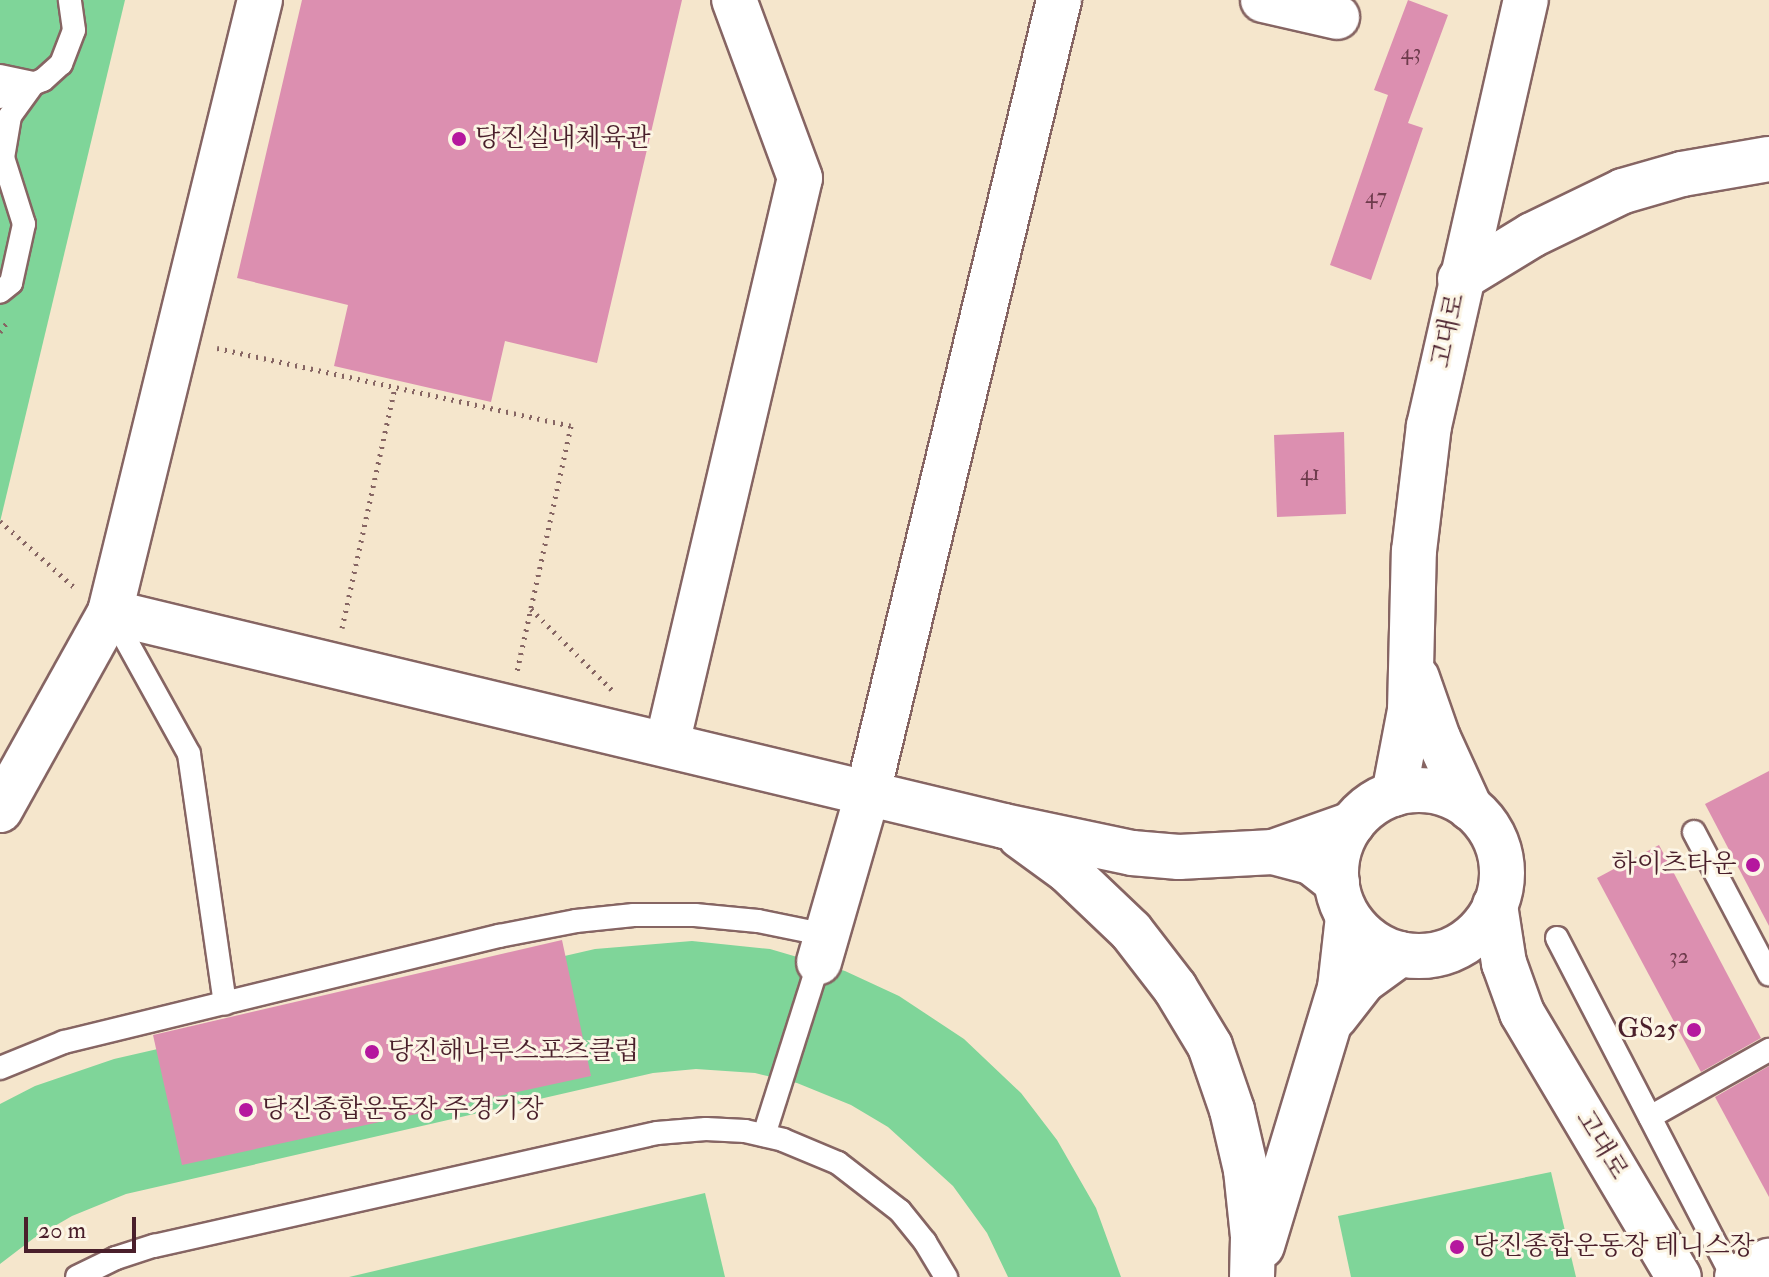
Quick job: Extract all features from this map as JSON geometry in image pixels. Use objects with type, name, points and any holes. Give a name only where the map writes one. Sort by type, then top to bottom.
[{"type":"street","points":[[0,810],[110,612],[260,0]]},
{"type":"street","points":[[667,744],[800,178],[734,0]]},
{"type":"street","points":[[823,948],[868,792],[1059,0]]},
{"type":"street","points":[[1263,0],[1337,17]]},
{"type":"street","name":"고대로","points":[[1413,668],[1411,583],[1421,479],[1460,279],[1526,0]]},
{"type":"street","points":[[1460,279],[1543,229],[1623,191],[1682,174],[1769,159]]},
{"type":"street","points":[[110,612],[1004,826],[1157,856],[1273,852],[1311,862],[1371,941],[1480,973],[1522,1013]]},
{"type":"street","points":[[1394,794],[1405,741],[1413,668]]},
{"type":"street","points":[[1329,1025],[1363,981],[1420,954],[1473,936],[1495,905],[1501,883],[1501,859],[1493,836],[1470,808],[1438,738],[1413,668]]},
{"type":"street","points":[[1252,1277],[1340,988],[1342,900],[1337,857],[1352,824],[1366,809],[1394,794],[1434,791],[1470,808]]},
{"type":"street","points":[[1273,852],[1352,824]]},
{"type":"street","points":[[1004,826],[1068,871],[1131,931],[1153,955],[1200,1028],[1223,1081],[1240,1139],[1252,1225],[1252,1277]]},
{"type":"street","points":[[1495,905],[1504,963],[1522,1013]]},
{"type":"street","name":"고대로","points":[[1522,1013],[1679,1277]]},
{"type":"street","points":[[1735,1277],[1769,1261]]},
{"type":"lane","points":[[0,97],[55,71],[70,48],[75,23],[70,0]]},
{"type":"lane","points":[[0,76],[35,83]]},
{"type":"lane","points":[[0,292],[12,280],[24,224],[1,153],[13,109],[35,83]]},
{"type":"lane","points":[[110,612],[189,754],[225,1003]]},
{"type":"lane","points":[[1694,832],[1769,974]]},
{"type":"lane","points":[[0,1068],[64,1042],[499,936],[576,921],[634,915],[695,915],[758,921],[823,948],[764,1135]]},
{"type":"lane","points":[[1557,938],[1735,1277]]},
{"type":"lane","points":[[1650,1117],[1769,1050]]},
{"type":"lane","points":[[77,1277],[126,1254],[154,1246],[657,1133],[706,1129],[764,1135],[820,1154],[863,1179],[913,1226],[946,1277]]},
{"type":"path","points":[[178,339],[571,426],[509,707]]},
{"type":"path","points":[[333,665],[395,387]]},
{"type":"path","points":[[0,521],[79,591],[110,612]]},
{"type":"path","points":[[531,609],[618,696]]},
{"type":"green space","points":[[0,0],[125,0],[0,522]]},
{"type":"green space","name":"당진종합운동장 주경기장","points":[[692,941],[770,949],[845,971],[899,996],[964,1039],[1021,1093],[1057,1140],[1096,1208],[1121,1277],[1008,1277],[987,1233],[953,1186],[888,1127],[851,1105],[797,1083],[755,1073],[696,1069],[653,1073],[126,1194],[72,1216],[34,1238],[0,1264],[0,1104],[35,1086],[114,1059],[595,949]]},
{"type":"green space","name":"당진종합운동장 테니스장","points":[[1551,1172],[1576,1277],[1351,1277],[1338,1216]]},
{"type":"green space","points":[[705,1193],[725,1277],[349,1277]]},
{"type":"building","name":"당진실내체육관","points":[[302,0],[682,0],[597,363],[505,341],[491,402],[334,366],[348,305],[237,278]]},
{"type":"building","points":[[1408,0],[1448,15],[1408,123],[1423,128],[1371,280],[1330,265],[1388,95],[1374,90]]},
{"type":"building","points":[[1344,432],[1346,514],[1277,517],[1274,435]]},
{"type":"building","name":"하이츠타운","points":[[1769,771],[1769,926],[1705,804]]},
{"type":"building","points":[[1659,845],[1761,1038],[1701,1072],[1597,878]]},
{"type":"building","name":"당진해나루스포츠클럽","points":[[562,940],[591,1076],[182,1165],[153,1035]]},
{"type":"building","points":[[1769,1066],[1769,1197],[1715,1097]]},
{"type":"place","name":"당진실내체육관","points":[[459,139]]},
{"type":"place","name":"하이츠타운","points":[[1753,865]]},
{"type":"place","name":"GS25","points":[[1694,1030]]},
{"type":"place","name":"당진해나루스포츠클럽","points":[[372,1052]]},
{"type":"place","name":"당진종합운동장 주경기장","points":[[246,1110]]},
{"type":"place","name":"당진종합운동장 테니스장","points":[[1457,1247]]}]
